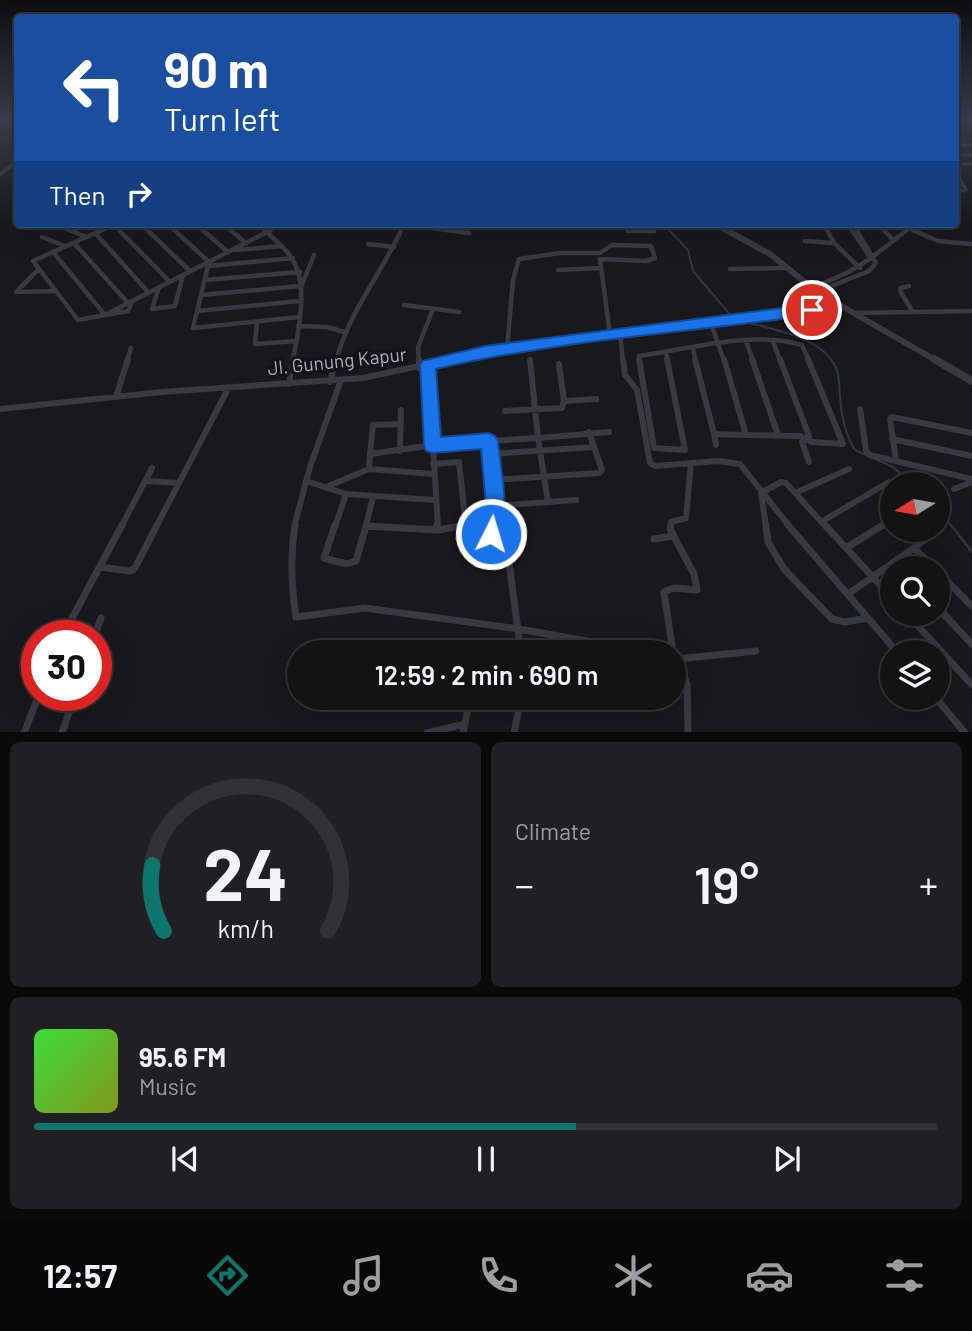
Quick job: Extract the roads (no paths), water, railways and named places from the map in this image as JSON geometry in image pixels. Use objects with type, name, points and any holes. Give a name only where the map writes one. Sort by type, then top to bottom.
[{"type":"street","points":[[964,164],[972,164]]},
{"type":"street","points":[[959,178],[966,190],[959,191]]},
{"type":"street","points":[[65,228],[87,237]]},
{"type":"street","points":[[108,228],[33,261],[78,320],[128,310],[130,302]]},
{"type":"street","points":[[119,228],[170,282]]},
{"type":"street","points":[[145,228],[190,271]]},
{"type":"street","points":[[172,228],[208,264],[293,258]]},
{"type":"street","points":[[201,228],[230,251],[282,246]]},
{"type":"street","points":[[229,228],[246,243]]},
{"type":"street","points":[[262,228],[293,258],[300,272],[299,317],[289,384]]},
{"type":"street","points":[[130,302],[208,264],[267,233],[271,228]]},
{"type":"street","points":[[330,382],[344,332],[402,228]]},
{"type":"street","points":[[433,228],[469,233]]},
{"type":"street","points":[[628,228],[631,245]]},
{"type":"street","points":[[723,228],[767,252],[814,289],[972,382]]},
{"type":"street","points":[[826,228],[834,243],[860,268]]},
{"type":"street","points":[[814,289],[869,271],[876,263],[852,228]]},
{"type":"street","points":[[882,228],[893,240]]},
{"type":"street","points":[[814,289],[860,268],[905,228]]},
{"type":"street","points":[[911,228],[938,241],[972,244]]},
{"type":"street","points":[[628,231],[654,231]]},
{"type":"street","points":[[95,233],[149,293]]},
{"type":"street","points":[[42,237],[66,246]]},
{"type":"street","points":[[41,244],[50,240]]},
{"type":"street","points":[[805,242],[834,243]]},
{"type":"street","points":[[74,243],[130,302]]},
{"type":"street","points":[[368,244],[394,247]]},
{"type":"street","points":[[508,349],[517,261],[560,253],[600,256],[646,261],[655,259],[651,246],[608,246],[600,256],[610,335]]},
{"type":"street","points":[[53,252],[105,315]]},
{"type":"street","points":[[299,293],[314,254]]},
{"type":"street","points":[[208,264],[193,328],[299,317]]},
{"type":"street","points":[[558,270],[601,268]]},
{"type":"street","points":[[730,269],[785,268]]},
{"type":"street","points":[[38,270],[16,293],[55,291]]},
{"type":"street","points":[[205,280],[300,272]]},
{"type":"street","points":[[159,288],[152,309],[175,306],[183,275]]},
{"type":"street","points":[[201,295],[300,286]]},
{"type":"street","points":[[909,286],[901,288],[900,291],[913,312]]},
{"type":"street","points":[[197,311],[299,301]]},
{"type":"street","points":[[404,305],[459,312]]},
{"type":"street","name":"Jl. Gunung Kapur","points":[[0,409],[229,387],[330,382],[419,368],[508,349],[840,305]]},
{"type":"street","points":[[419,368],[418,347],[433,309]]},
{"type":"street","points":[[854,313],[972,311]]},
{"type":"street","points":[[257,322],[255,344],[296,341]]},
{"type":"street","points":[[711,323],[746,435]]},
{"type":"street","points":[[298,326],[327,327],[344,332]]},
{"type":"street","points":[[620,334],[625,375],[637,390],[650,463],[655,466],[737,461],[887,640]]},
{"type":"street","points":[[746,341],[778,435]]},
{"type":"street","points":[[666,353],[685,450],[654,448],[639,356],[746,341],[793,341],[802,345],[843,444],[812,442],[800,436],[714,434]]},
{"type":"street","points":[[773,341],[809,436],[802,442],[809,462]]},
{"type":"street","points":[[116,397],[131,348]]},
{"type":"street","points":[[693,349],[716,445]]},
{"type":"street","points":[[530,360],[534,410],[548,502]]},
{"type":"street","points":[[428,365],[434,500],[439,530]]},
{"type":"street","points":[[505,411],[564,408],[559,365]]},
{"type":"street","points":[[341,380],[295,519],[290,553],[290,582],[296,617],[365,608],[581,640]]},
{"type":"street","points":[[100,567],[130,570],[135,568],[229,387]]},
{"type":"street","points":[[564,401],[596,399]]},
{"type":"street","points":[[860,409],[867,453],[972,481]]},
{"type":"street","points":[[400,451],[401,410]]},
{"type":"street","points":[[896,461],[890,419],[892,417],[972,433]]},
{"type":"street","points":[[369,469],[373,425],[401,424]]},
{"type":"street","points":[[492,480],[602,472],[589,432]]},
{"type":"street","points":[[370,454],[433,445],[609,432]]},
{"type":"street","points":[[892,439],[972,456]]},
{"type":"street","points":[[489,441],[495,506],[491,534]]},
{"type":"street","points":[[491,454],[594,447]]},
{"type":"street","points":[[366,526],[439,530],[466,526],[459,462],[433,464]]},
{"type":"street","points":[[672,640],[664,592],[674,588],[697,590],[690,564],[679,541],[673,536],[671,522],[686,518],[685,504],[692,475],[691,463]]},
{"type":"street","points":[[71,620],[152,468]]},
{"type":"street","points":[[326,487],[369,469],[433,474]]},
{"type":"street","points":[[795,493],[849,469]]},
{"type":"street","points":[[146,481],[178,482]]},
{"type":"street","points":[[306,481],[345,494],[434,500]]},
{"type":"street","points":[[954,489],[972,481]]},
{"type":"street","points":[[761,492],[784,482],[880,584]]},
{"type":"street","points":[[821,522],[880,487]]},
{"type":"street","points":[[761,492],[768,542],[784,569],[832,619],[845,622],[868,618]]},
{"type":"street","points":[[345,494],[325,559],[346,564],[355,562],[373,497]]},
{"type":"street","points":[[495,506],[576,500]]},
{"type":"street","points":[[846,548],[880,527]]},
{"type":"street","points":[[654,539],[673,536]]},
{"type":"street","points":[[903,556],[922,542]]},
{"type":"street","points":[[914,548],[922,556]]},
{"type":"street","points":[[509,563],[520,640]]},
{"type":"street","points":[[848,594],[880,572]]},
{"type":"street","points":[[950,583],[972,606]]},
{"type":"street","points":[[950,621],[972,644]]},
{"type":"street","points":[[918,626],[972,685]]},
{"type":"street","points":[[686,655],[756,651]]},
{"type":"street","points":[[686,686],[689,699],[688,732]]},
{"type":"street","points":[[434,732],[464,728],[468,710]]},
{"type":"street","points":[[514,732],[519,710]]},
{"type":"street","points":[[947,710],[966,732]]},
{"type":"street","points":[[24,732],[33,711]]},
{"type":"street","points":[[62,732],[70,711]]},
{"type":"waterway","points":[[667,228],[688,250],[693,271],[732,317]]},
{"type":"waterway","points":[[737,320],[799,337],[826,354],[835,366],[844,425],[855,450],[899,472]]},
{"type":"waterway","points":[[951,525],[972,552]]}]
